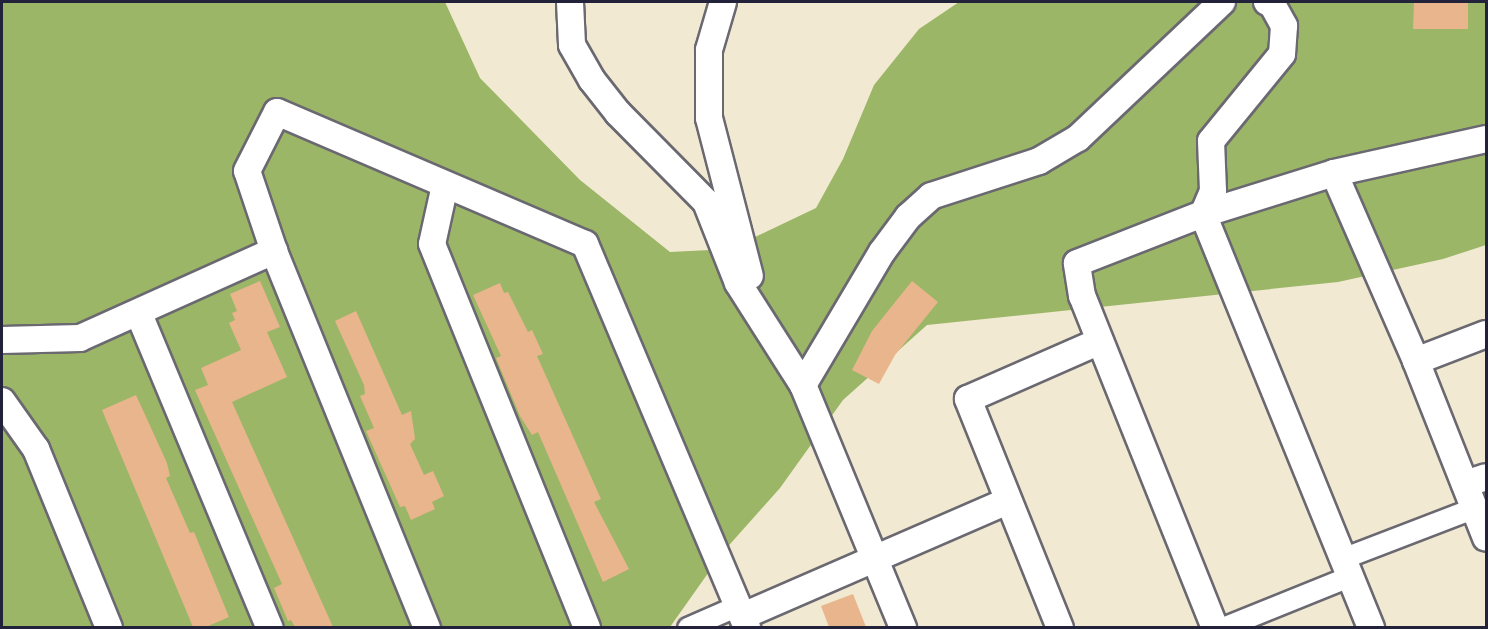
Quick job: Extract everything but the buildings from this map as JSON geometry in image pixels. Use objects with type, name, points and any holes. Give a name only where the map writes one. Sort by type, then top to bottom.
[{"type":"street","points":[[570,2],[572,45],[592,81],[618,113],[706,202],[738,283],[803,385],[903,627]]},
{"type":"street","points":[[723,2],[709,50],[709,118],[762,323]]},
{"type":"street","points":[[803,385],[882,252],[916,210],[931,196],[1039,160],[1078,138],[1222,2]]},
{"type":"street","points":[[1266,2],[1272,4],[1284,26],[1282,54],[1211,141],[1213,191],[1203,214],[1349,567],[1371,627]]},
{"type":"street","points":[[427,627],[274,251],[247,171],[277,112],[585,243],[743,617]]},
{"type":"street","points":[[1215,627],[1082,296],[1077,263],[1203,214],[1334,173],[1484,145]]},
{"type":"street","points":[[1334,173],[1416,361],[1475,480],[1475,508],[1486,538]]},
{"type":"street","points":[[445,185],[432,243],[587,627]]},
{"type":"street","points":[[2,340],[80,338],[139,314],[274,251]]},
{"type":"street","points":[[139,314],[270,627]]},
{"type":"street","points":[[1416,361],[1486,334]]},
{"type":"street","points":[[1060,627],[968,399],[1100,341]]},
{"type":"street","points":[[2,401],[36,449],[110,627]]},
{"type":"street","points":[[688,627],[743,617],[877,561],[1008,501]]},
{"type":"street","points":[[1223,627],[1475,508]]},
{"type":"green space","points":[[2,2],[445,2],[480,78],[580,180],[670,252],[730,249],[816,208],[843,159],[874,85],[919,29],[959,2],[1486,2],[1486,245],[1443,259],[1338,282],[927,325],[843,400],[780,488],[723,552],[670,627],[2,627]]}]
